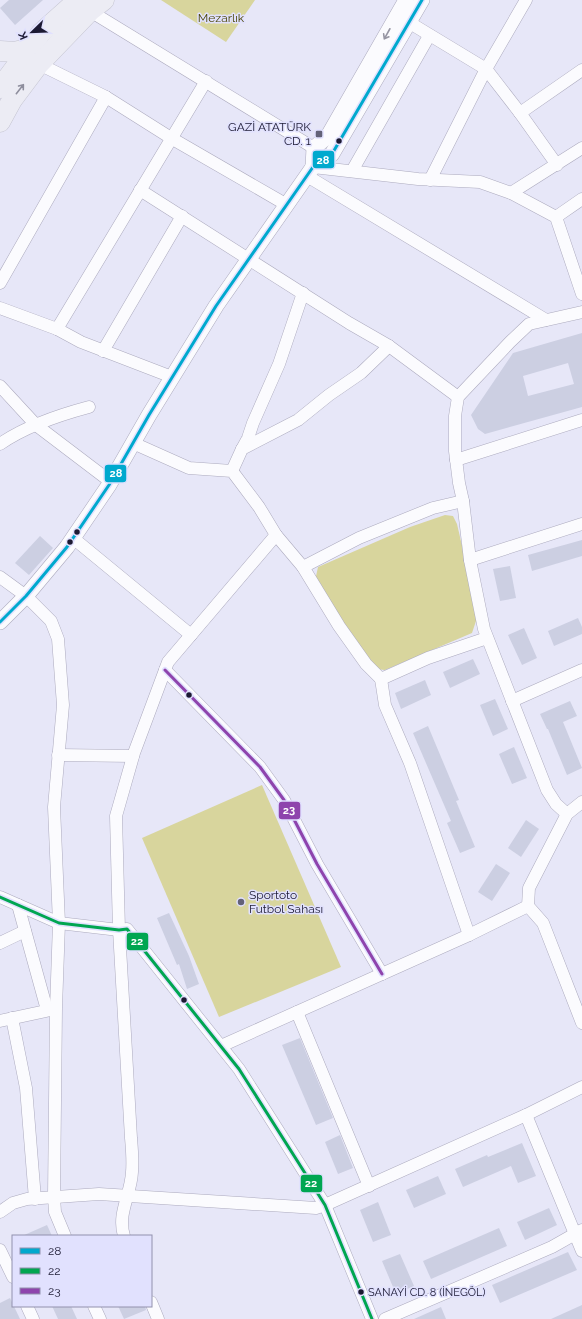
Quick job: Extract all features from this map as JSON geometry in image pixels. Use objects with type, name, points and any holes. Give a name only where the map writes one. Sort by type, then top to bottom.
[{"type":"highway","points":[[0,122],[35,56],[41,33],[90,4]]},
{"type":"highway","points":[[0,51],[35,56]]},
{"type":"highway","points":[[0,88],[35,56]]},
{"type":"street","points":[[310,171],[314,148],[328,136],[406,0]]},
{"type":"street","points":[[0,622],[26,596],[73,538],[111,482],[172,377],[216,306],[310,171],[332,154],[410,23],[422,0]]},
{"type":"street","points":[[430,180],[486,69],[526,0]]},
{"type":"street","points":[[90,4],[206,81],[314,148]]},
{"type":"street","points":[[410,23],[429,36],[486,69],[557,165]]},
{"type":"street","points":[[352,172],[429,36]]},
{"type":"street","points":[[35,56],[106,97],[171,138],[287,205]]},
{"type":"street","points":[[520,113],[582,70]]},
{"type":"street","points":[[57,329],[206,81]]},
{"type":"street","points":[[0,284],[106,97]]},
{"type":"street","points":[[511,193],[582,148]]},
{"type":"street","points":[[310,171],[352,172],[430,180],[480,182],[511,193],[556,217],[582,294]]},
{"type":"street","points":[[310,171],[546,320]]},
{"type":"street","points":[[140,190],[349,323],[389,346],[458,397]]},
{"type":"street","points":[[556,217],[582,200]]},
{"type":"street","points":[[103,351],[182,216]]},
{"type":"street","points":[[232,471],[248,438],[279,364],[303,293]]},
{"type":"street","points":[[0,308],[57,329],[81,342],[172,377]]},
{"type":"street","points":[[567,814],[556,804],[547,790],[487,638],[470,560],[463,501],[456,460],[455,416],[458,397],[529,324],[582,312]]},
{"type":"street","points":[[242,450],[298,420],[329,395],[361,373],[389,346]]},
{"type":"street","points":[[0,386],[36,425],[111,482]]},
{"type":"street","points":[[0,444],[16,433],[74,411],[89,407]]},
{"type":"street","points":[[456,460],[582,420]]},
{"type":"street","points":[[133,443],[189,468],[232,471],[259,507],[276,535],[303,568],[339,626],[361,657],[381,679],[385,704],[410,764],[469,935]]},
{"type":"street","points":[[303,568],[359,538],[434,508],[463,501]]},
{"type":"street","points":[[470,560],[582,524]]},
{"type":"street","points":[[124,1235],[122,1228],[122,1212],[128,1197],[132,1173],[119,930],[116,816],[133,756],[168,662],[276,535]]},
{"type":"street","points":[[73,538],[191,635]]},
{"type":"street","points":[[0,577],[26,596],[51,621],[58,639],[63,705],[54,807],[59,923],[52,1009],[54,1212],[65,1235]]},
{"type":"street","points":[[381,679],[428,658],[487,638]]},
{"type":"street","points":[[165,670],[260,767],[284,800],[317,864],[382,974]]},
{"type":"street","points":[[512,701],[582,670]]},
{"type":"street","points":[[58,755],[133,756]]},
{"type":"street","points":[[582,802],[567,814],[529,888],[528,906],[542,923],[582,1023]]},
{"type":"street","points":[[0,897],[59,923],[119,930],[127,929],[239,1069],[326,1205],[372,1319]]},
{"type":"street","points":[[18,905],[25,931],[52,1009]]},
{"type":"street","points":[[221,1046],[469,935],[528,906]]},
{"type":"street","points":[[0,943],[25,931]]},
{"type":"street","points":[[34,1198],[26,1088],[6,1020],[52,1009]]},
{"type":"street","points":[[297,1012],[369,1186]]},
{"type":"street","points":[[0,1212],[13,1203],[34,1198],[99,1194],[316,1208],[369,1186],[582,1088]]},
{"type":"street","points":[[526,1115],[578,1231],[582,1251]]},
{"type":"street","points":[[385,1319],[552,1247],[578,1231]]},
{"type":"street","points":[[0,1250],[12,1275]]},
{"type":"street","points":[[152,1304],[158,1319]]},
{"type":"street","points":[[27,1307],[33,1319]]},
{"type":"street","points":[[94,1307],[100,1319]]},
{"type":"green space","name":"Mezarlık","points":[[161,0],[255,0],[226,42]]},
{"type":"green space","points":[[445,515],[453,516],[457,524],[478,615],[472,633],[385,670],[375,669],[315,581],[318,567],[410,527]]},
{"type":"green space","name":"Sportoto Futbol Sahası","points":[[262,785],[341,967],[219,1017],[142,838]]},
{"type":"building","points":[[9,0],[43,0],[15,25],[0,8]]},
{"type":"building","points":[[582,333],[582,407],[485,434],[478,429],[471,415],[513,353]],"holes":[[[568,363],[574,384],[528,396],[523,376]]]},
{"type":"building","points":[[40,536],[53,548],[29,575],[15,563]]},
{"type":"building","points":[[582,540],[582,556],[532,571],[528,555]]},
{"type":"building","points":[[510,566],[516,598],[500,601],[493,569]]},
{"type":"building","points":[[578,618],[582,627],[582,634],[554,646],[548,631]]},
{"type":"building","points":[[524,628],[537,658],[522,665],[508,635]]},
{"type":"building","points":[[473,659],[480,674],[450,688],[443,672]]},
{"type":"building","points":[[425,680],[431,695],[401,709],[395,693]]},
{"type":"building","points":[[495,699],[508,729],[493,736],[480,705]]},
{"type":"building","points":[[570,701],[577,716],[563,722],[582,768],[567,775],[548,729],[540,714]]},
{"type":"building","points":[[428,726],[459,800],[456,801],[475,847],[460,853],[447,823],[451,821],[413,733]]},
{"type":"building","points":[[514,747],[527,778],[512,784],[499,754]]},
{"type":"building","points":[[526,820],[539,829],[521,857],[508,848]]},
{"type":"building","points":[[496,864],[510,873],[492,901],[478,892]]},
{"type":"building","points":[[169,913],[189,956],[199,984],[187,989],[179,964],[177,965],[157,918]]},
{"type":"building","points":[[300,1038],[333,1118],[316,1125],[282,1045]]},
{"type":"building","points":[[340,1135],[353,1168],[338,1174],[325,1142]]},
{"type":"building","points":[[522,1143],[536,1176],[518,1183],[511,1166],[463,1187],[455,1169],[487,1155],[488,1157]]},
{"type":"building","points":[[438,1176],[446,1194],[414,1208],[406,1190]]},
{"type":"building","points":[[378,1202],[391,1235],[373,1242],[360,1210]]},
{"type":"building","points":[[549,1208],[557,1225],[525,1240],[517,1222]]},
{"type":"building","points":[[47,1225],[52,1235],[24,1235]]},
{"type":"building","points":[[499,1228],[507,1246],[431,1279],[423,1261]]},
{"type":"building","points":[[568,1252],[577,1270],[500,1303],[492,1285]]},
{"type":"building","points":[[400,1254],[414,1286],[396,1294],[382,1261]]},
{"type":"building","points":[[10,1298],[12,1307],[14,1307],[20,1319],[0,1319],[0,1303]]},
{"type":"building","points":[[582,1305],[582,1319],[551,1319]]},
{"type":"building","points":[[52,1307],[71,1307],[77,1319],[58,1319]]},
{"type":"building","points":[[118,1307],[145,1307],[146,1310],[124,1319]]},
{"type":"building","points":[[441,1307],[446,1319],[414,1319]]},
{"type":"transit line","name":"28","points":[[0,622],[26,596],[67,547],[109,485],[149,415],[216,306],[313,167],[332,154],[422,0]]},
{"type":"transit line","name":"23","points":[[165,670],[260,767],[284,800],[317,864],[382,974]]},
{"type":"transit line","name":"22","points":[[0,897],[59,923],[119,930],[127,929],[239,1069],[298,1162],[325,1205],[372,1319]]},
{"type":"place","name":"GAZİ ATATÜRK CD. 1","points":[[319,134]]},
{"type":"place","name":"Sportoto Futbol Sahası","points":[[241,902]]},
{"type":"place","name":"SANAYİ CD. 8 (İNEGÖL)","points":[[361,1292]]}]
